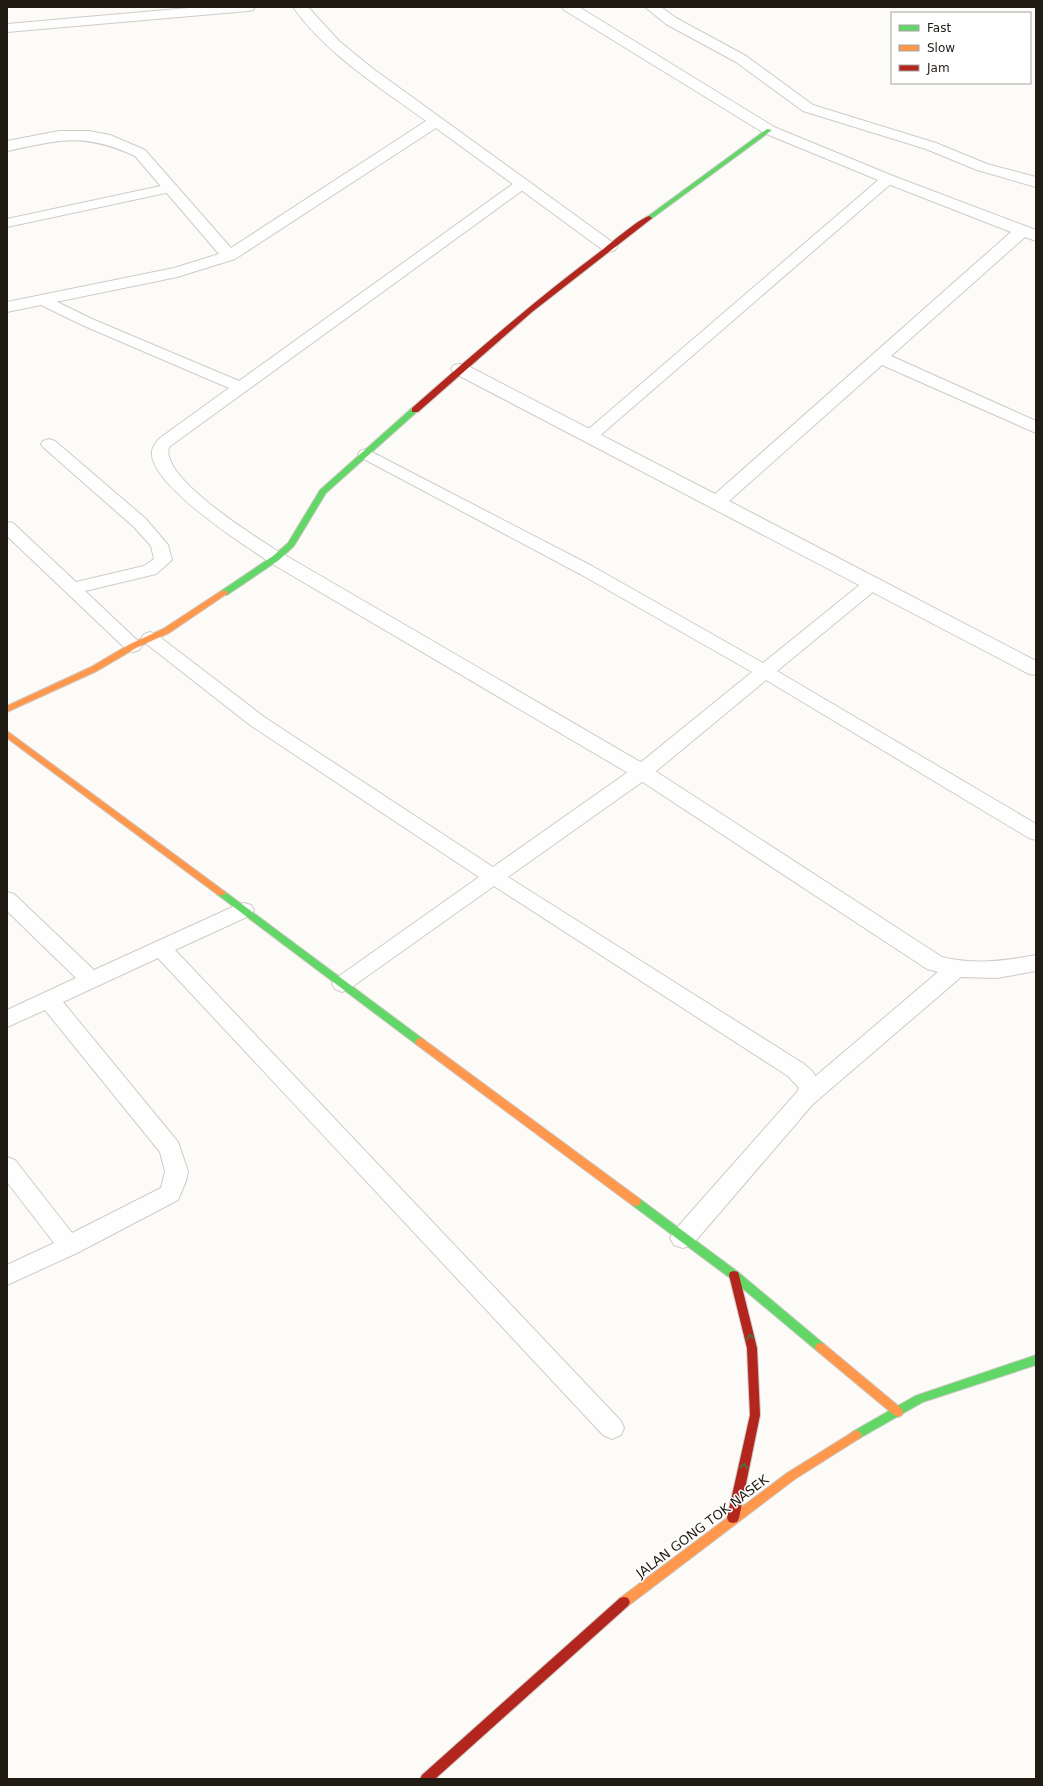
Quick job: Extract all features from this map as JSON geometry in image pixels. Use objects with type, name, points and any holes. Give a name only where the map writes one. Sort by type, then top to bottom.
[{"type":"street","points":[[7,28],[248,7]]},
{"type":"street","points":[[300,7],[334,44],[436,121],[609,247]]},
{"type":"street","points":[[569,7],[769,130],[888,179],[1029,234],[881,358],[717,502]]},
{"type":"street","points":[[652,7],[671,21],[741,60],[808,108],[931,146],[982,167],[1036,182]]},
{"type":"street","points":[[7,308],[177,272],[229,256],[436,121]]},
{"type":"street","points":[[7,710],[94,669],[142,642],[166,631],[276,558],[291,544],[314,504],[323,492],[460,369],[609,247],[769,130]]},
{"type":"street","points":[[7,146],[64,134],[86,134],[120,143],[140,153],[229,256]]},
{"type":"street","points":[[881,358],[1036,428]]},
{"type":"street","points":[[460,369],[1036,669]]},
{"type":"street","points":[[276,558],[642,772],[934,963],[955,970],[977,972],[1000,970],[1036,963]]},
{"type":"street","points":[[7,734],[734,1275],[898,1412]]},
{"type":"street","points":[[683,1238],[805,1098],[955,970]]},
{"type":"street","points":[[733,1518],[755,1415],[752,1348],[734,1275]]},
{"type":"street","name":"JALAN GONG TOK NASEK","points":[[426,1779],[512,1704],[621,1604],[733,1518],[810,1463],[919,1399],[1036,1360]]},
{"type":"lane","points":[[590,436],[769,280],[888,179]]},
{"type":"lane","points":[[276,558],[206,510],[175,480],[163,464],[160,452],[162,446],[239,387],[522,184]]},
{"type":"lane","points":[[7,223],[170,188]]},
{"type":"lane","points":[[42,300],[108,331],[239,387]]},
{"type":"lane","points":[[49,444],[140,523],[159,545],[163,560],[150,570],[71,589]]},
{"type":"lane","points":[[366,454],[586,570],[765,672],[1036,833]]},
{"type":"lane","points":[[7,527],[71,589],[142,642],[257,721],[494,877],[796,1070],[805,1078],[810,1088],[805,1098]]},
{"type":"lane","points":[[342,984],[642,772],[873,583]]},
{"type":"lane","points":[[7,899],[90,980]]},
{"type":"lane","points":[[7,1019],[244,910]]},
{"type":"lane","points":[[161,948],[612,1428]]},
{"type":"lane","points":[[7,1276],[170,1194],[177,1180],[177,1167],[170,1148],[48,1000]]},
{"type":"lane","points":[[7,1166],[68,1246]]},
{"type":"traffic: fast","points":[[649,218],[769,130]]},
{"type":"traffic: fast","points":[[224,593],[276,558],[291,544],[323,492],[415,410]]},
{"type":"traffic: fast","points":[[221,893],[420,1042]]},
{"type":"traffic: fast","points":[[636,1202],[734,1275],[820,1347]]},
{"type":"traffic: fast","points":[[856,1435],[919,1399],[1036,1360]]},
{"type":"traffic: slow","points":[[7,709],[94,669],[133,646],[166,631],[224,593]]},
{"type":"traffic: slow","points":[[7,734],[221,893]]},
{"type":"traffic: slow","points":[[420,1042],[636,1202]]},
{"type":"traffic: slow","points":[[820,1347],[898,1412]]},
{"type":"traffic: slow","points":[[624,1602],[791,1476],[856,1435]]},
{"type":"traffic: jam","points":[[415,410],[530,311],[589,263],[649,218]]},
{"type":"traffic: jam","points":[[733,1518],[755,1415],[752,1348],[734,1275]]},
{"type":"traffic: jam","points":[[426,1779],[624,1602]]}]
